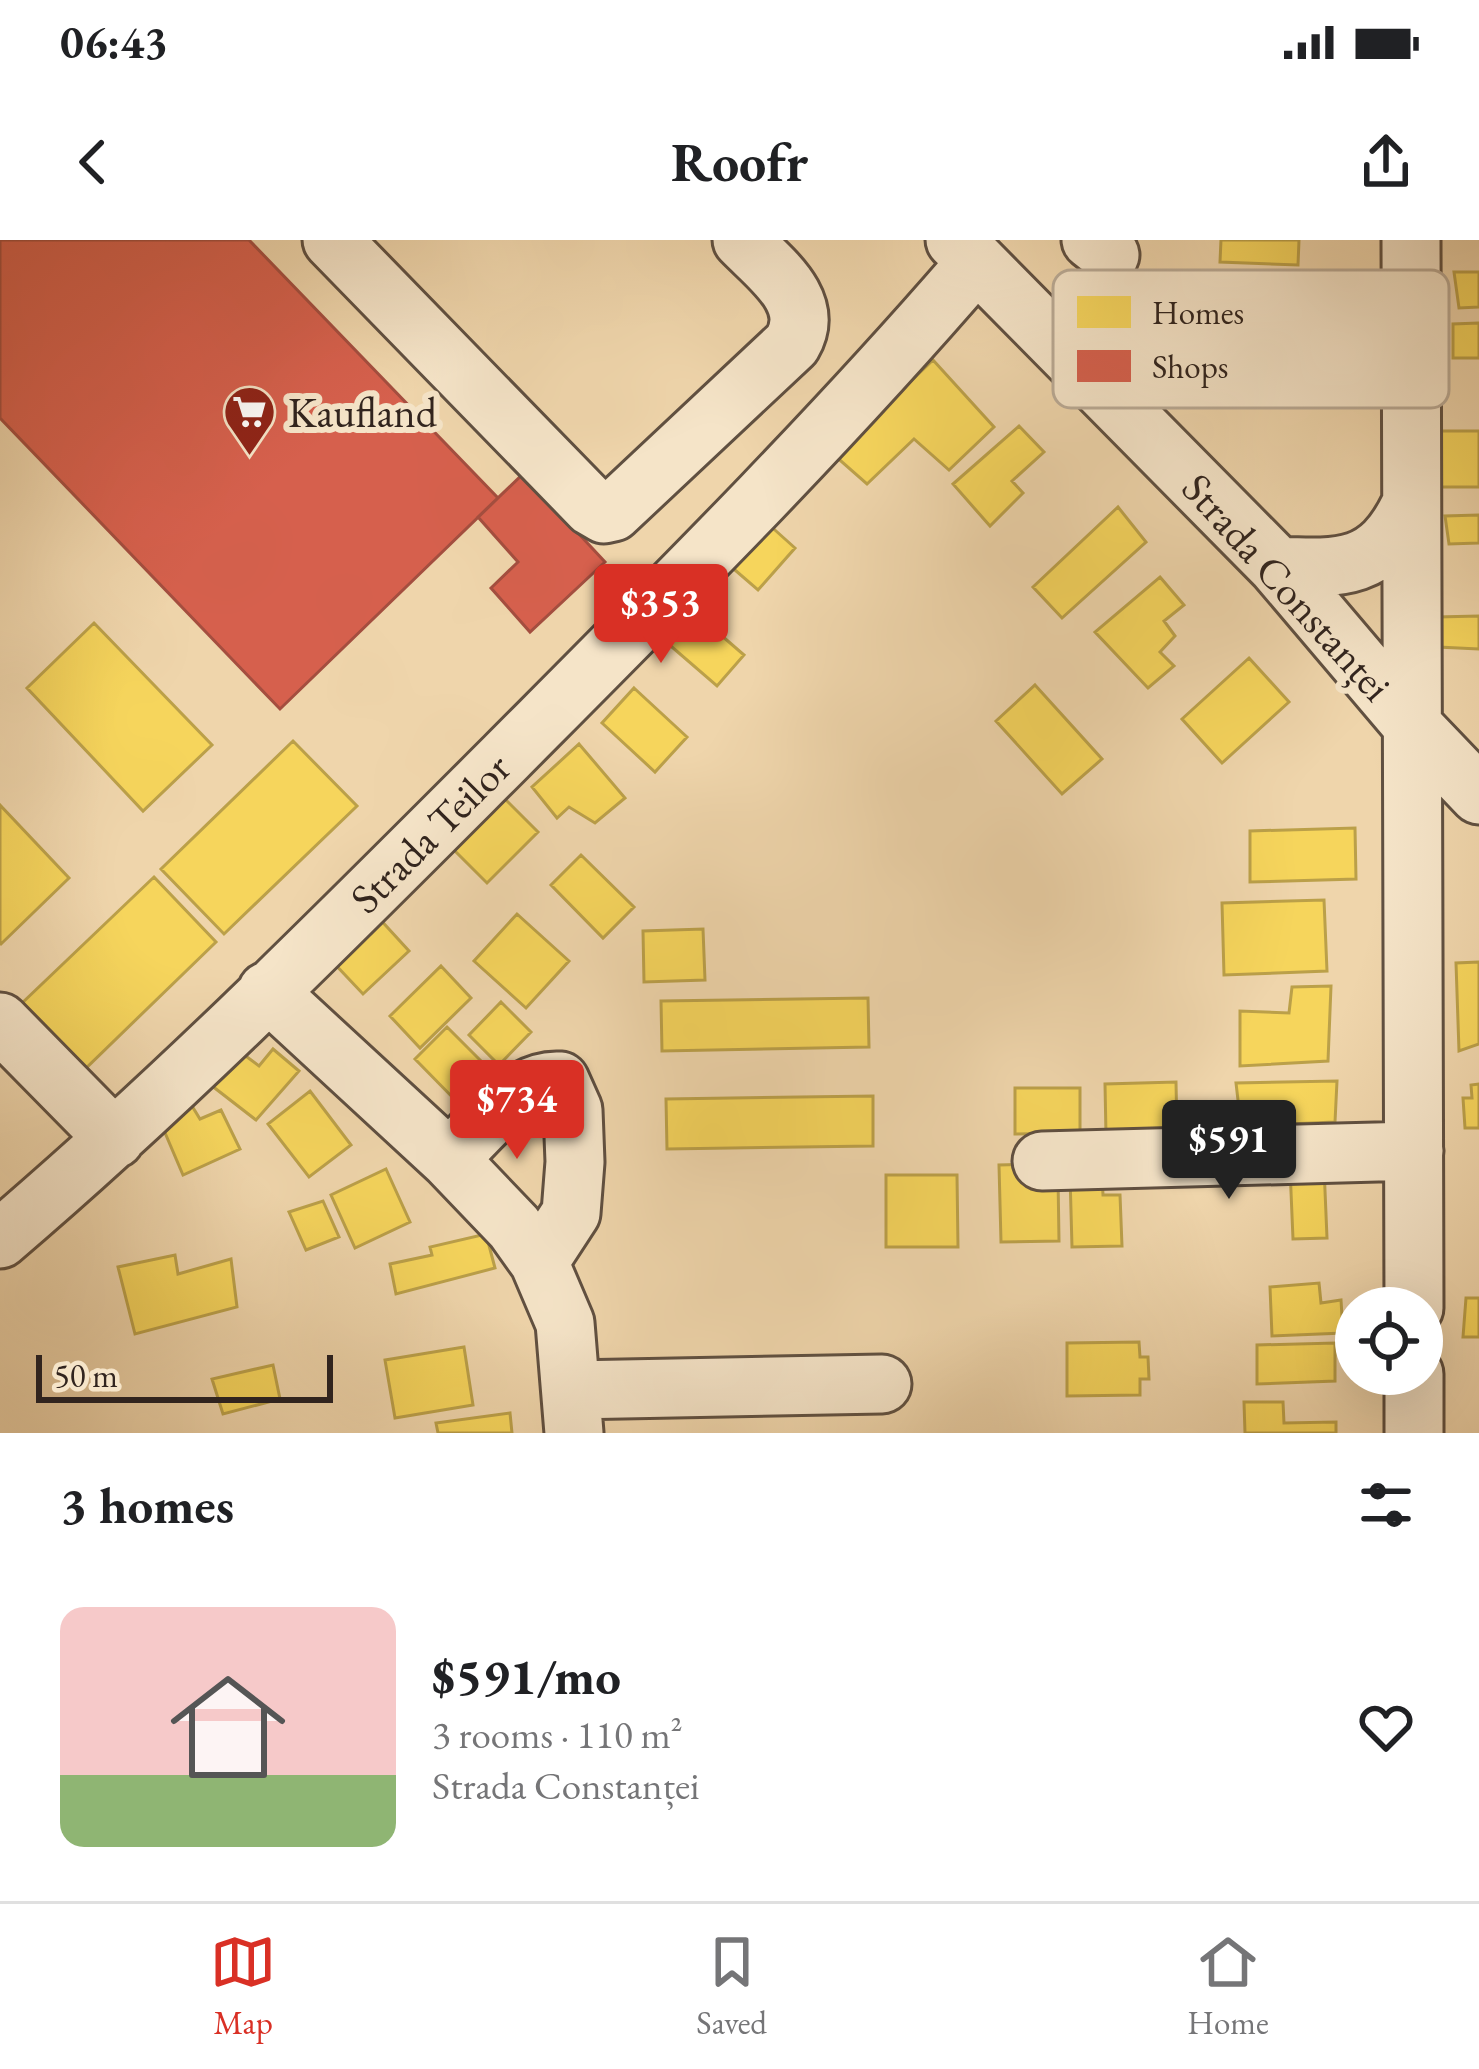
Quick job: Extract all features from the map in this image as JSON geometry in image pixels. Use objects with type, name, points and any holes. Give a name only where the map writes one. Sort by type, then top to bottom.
[{"type":"street","points":[[332,240],[604,514],[613,512],[792,344],[799,332],[801,317],[791,292],[742,240]]},
{"type":"street","points":[[1411,240],[1411,270]]},
{"type":"street","name":"Strada Constanței","points":[[965,252],[1053,341]]},
{"type":"street","name":"Strada Teilor","points":[[0,1239],[115,1138],[319,944],[703,557],[853,403],[965,252]]},
{"type":"street","name":"Strada Constanței","points":[[1120,408],[1277,566],[1412,725],[1414,1287]]},
{"type":"street","points":[[1410,408],[1412,725],[1479,796]]},
{"type":"street","points":[[1277,566],[1348,564],[1376,553],[1395,538],[1410,506]]},
{"type":"street","points":[[267,991],[449,1159],[514,1227],[538,1262],[565,1323],[573,1412],[881,1384]]},
{"type":"street","points":[[0,1022],[115,1138]]},
{"type":"street","points":[[449,1159],[523,1089],[543,1080],[560,1081],[573,1110],[571,1213],[538,1262]]},
{"type":"street","points":[[1042,1161],[1414,1151]]},
{"type":"street","points":[[1414,1395],[1414,1433]]},
{"type":"building: Homes","points":[[1221,240],[1299,240],[1298,265],[1220,262]]},
{"type":"building: Homes","points":[[1454,272],[1479,272],[1479,307],[1459,308]]},
{"type":"building: Homes","points":[[1479,323],[1479,358],[1453,358],[1453,324]]},
{"type":"building: Homes","points":[[933,360],[994,427],[949,470],[914,439],[867,484],[834,455]]},
{"type":"building: Homes","points":[[1019,426],[1044,452],[1012,481],[1023,493],[990,526],[953,484]]},
{"type":"building: Homes","points":[[1429,431],[1479,431],[1479,487],[1428,487]]},
{"type":"building: Homes","points":[[1118,507],[1146,542],[1062,618],[1033,587]]},
{"type":"building: Homes","points":[[1479,515],[1479,543],[1449,544],[1445,516]]},
{"type":"building: Homes","points":[[766,522],[795,548],[758,590],[728,564]]},
{"type":"building: Homes","points":[[1160,577],[1184,605],[1164,621],[1175,636],[1160,652],[1174,666],[1148,688],[1095,632]]},
{"type":"building: Homes","points":[[692,610],[744,655],[717,686],[665,641]]},
{"type":"building: Homes","points":[[1479,616],[1479,649],[1438,647],[1437,617]]},
{"type":"building: Homes","points":[[94,623],[212,745],[143,811],[27,688]]},
{"type":"building: Homes","points":[[1249,658],[1289,702],[1222,763],[1182,719]]},
{"type":"building: Homes","points":[[1035,685],[1102,759],[1062,794],[996,721]]},
{"type":"building: Homes","points":[[634,688],[687,737],[655,772],[602,723]]},
{"type":"building: Homes","points":[[293,741],[357,806],[224,934],[161,869]]},
{"type":"building: Homes","points":[[579,744],[625,798],[595,823],[569,807],[557,818],[532,787]]},
{"type":"building: Homes","points":[[499,793],[538,832],[487,883],[448,844]]},
{"type":"building: Homes","points":[[0,805],[69,878],[1,944],[0,943]]},
{"type":"building: Homes","points":[[1355,828],[1356,879],[1250,882],[1250,831]]},
{"type":"building: Homes","points":[[581,855],[634,907],[603,938],[551,885]]},
{"type":"building: Homes","points":[[154,877],[216,942],[83,1071],[20,1005]]},
{"type":"building: Homes","points":[[1324,900],[1327,971],[1224,975],[1222,903]]},
{"type":"building: Homes","points":[[517,914],[569,961],[526,1008],[474,961]]},
{"type":"building: Homes","points":[[377,916],[409,951],[363,994],[331,960]]},
{"type":"building: Homes","points":[[703,929],[705,980],[644,982],[643,931]]},
{"type":"building: Homes","points":[[1479,962],[1479,1044],[1459,1051],[1456,963]]},
{"type":"building: Homes","points":[[441,966],[471,998],[420,1048],[390,1016]]},
{"type":"building: Homes","points":[[1331,986],[1328,1061],[1240,1066],[1240,1011],[1289,1013],[1292,987]]},
{"type":"building: Homes","points":[[868,998],[869,1047],[662,1051],[661,1001]]},
{"type":"building: Homes","points":[[501,1002],[531,1032],[499,1065],[469,1035]]},
{"type":"building: Homes","points":[[447,1027],[494,1074],[461,1106],[415,1059]]},
{"type":"building: Homes","points":[[273,1049],[299,1071],[256,1120],[207,1082],[239,1051],[259,1066]]},
{"type":"building: Homes","points":[[1337,1081],[1335,1122],[1241,1126],[1236,1083]]},
{"type":"building: Homes","points":[[1176,1082],[1177,1133],[1106,1135],[1105,1084]]},
{"type":"building: Homes","points":[[1479,1084],[1479,1128],[1465,1128],[1463,1098],[1472,1098],[1471,1085]]},
{"type":"building: Homes","points":[[1015,1088],[1080,1088],[1080,1133],[1015,1134]]},
{"type":"building: Homes","points":[[310,1091],[351,1145],[309,1177],[268,1124]]},
{"type":"building: Homes","points":[[873,1096],[873,1146],[667,1149],[666,1099]]},
{"type":"building: Homes","points":[[192,1106],[200,1119],[221,1110],[240,1149],[183,1175],[160,1121]]},
{"type":"building: Homes","points":[[1034,1164],[1058,1176],[1059,1241],[1001,1242],[999,1165]]},
{"type":"building: Homes","points":[[1324,1167],[1327,1238],[1293,1239],[1290,1168]]},
{"type":"building: Homes","points":[[386,1169],[410,1222],[355,1248],[331,1195]]},
{"type":"building: Homes","points":[[1102,1174],[1103,1195],[1120,1195],[1122,1246],[1072,1247],[1070,1175]]},
{"type":"building: Homes","points":[[886,1175],[957,1175],[958,1247],[886,1247]]},
{"type":"building: Homes","points":[[323,1201],[339,1237],[306,1250],[289,1212]]},
{"type":"building: Homes","points":[[486,1234],[495,1268],[396,1294],[390,1264],[432,1255],[430,1247]]},
{"type":"building: Homes","points":[[175,1255],[178,1274],[231,1259],[237,1307],[135,1334],[118,1267]]},
{"type":"building: Homes","points":[[1319,1283],[1321,1303],[1335,1301],[1335,1333],[1272,1336],[1270,1287]]},
{"type":"building: Homes","points":[[1466,1298],[1479,1298],[1479,1337],[1463,1337]]},
{"type":"building: Homes","points":[[1139,1342],[1140,1357],[1148,1357],[1149,1379],[1140,1379],[1140,1395],[1067,1396],[1067,1343]]},
{"type":"building: Homes","points":[[1335,1343],[1335,1381],[1257,1384],[1257,1345]]},
{"type":"building: Homes","points":[[464,1347],[473,1405],[395,1418],[385,1360]]},
{"type":"building: Homes","points":[[273,1365],[280,1399],[223,1414],[212,1379]]},
{"type":"building: Homes","points":[[1244,1402],[1283,1402],[1284,1423],[1336,1422],[1336,1433],[1245,1433]]},
{"type":"building: Homes","points":[[510,1413],[512,1433],[438,1433],[436,1423]]},
{"type":"building: Shops","name":"Kaufland","points":[[0,240],[249,240],[498,498],[280,709],[0,418]]},
{"type":"building: Shops","points":[[523,474],[605,562],[530,632],[491,588],[518,562],[478,517]]},
{"type":"place","name":"Kaufland","points":[[249,458]]}]
